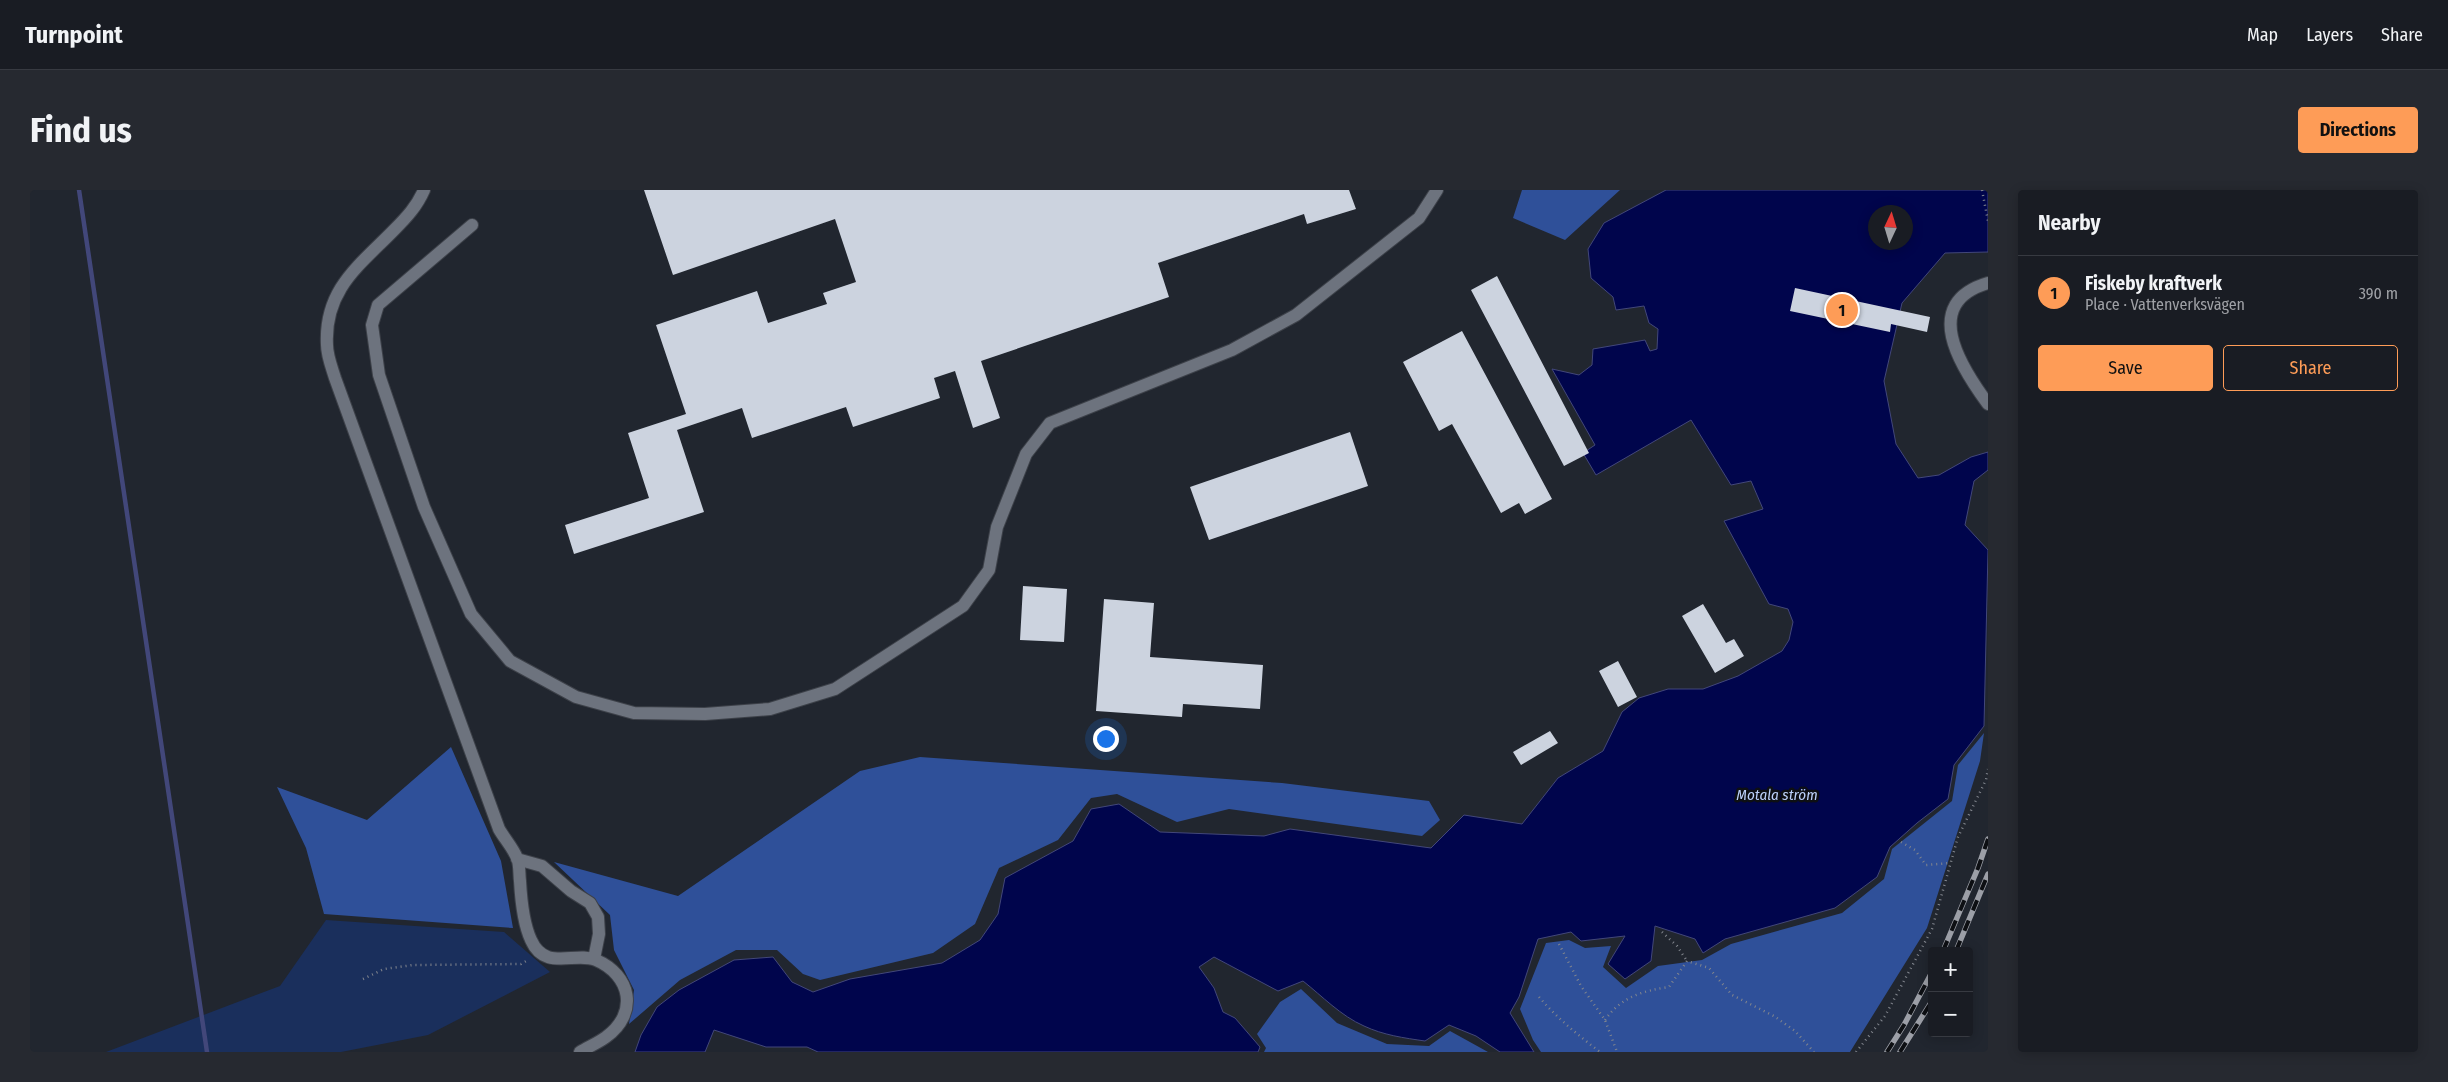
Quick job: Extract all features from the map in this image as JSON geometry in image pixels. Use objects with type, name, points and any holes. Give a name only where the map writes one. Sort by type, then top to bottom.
[{"type":"street","points":[[424,190],[418,205],[347,276],[334,298],[327,319],[327,346],[335,378],[498,829],[518,859],[522,900],[531,941],[540,953],[556,959],[594,959],[619,975],[626,990],[628,1002],[624,1017],[607,1037],[580,1052]]},
{"type":"street","points":[[472,226],[378,305],[372,325],[379,375],[418,488],[471,614],[510,661],[576,697],[634,713],[705,714],[770,709],[835,689],[955,612],[963,606],[989,570],[997,527],[1026,454],[1050,423],[1232,350],[1288,319],[1419,218],[1437,190]]},
{"type":"street","points":[[1988,283],[1962,294],[1954,304],[1952,333],[1962,363],[1988,404]]},
{"type":"street","points":[[518,859],[542,866],[571,891],[590,903],[598,917],[599,934],[594,959]]},
{"type":"path","points":[[1982,190],[1988,221]]},
{"type":"path","points":[[1856,1052],[1885,1016],[1932,929],[1958,837],[1986,780],[1988,768]]},
{"type":"path","points":[[1901,842],[1915,850],[1926,865],[1950,863]]},
{"type":"path","points":[[1662,932],[1688,961],[1709,968],[1732,995],[1774,1016],[1796,1031],[1814,1052]]},
{"type":"path","points":[[1559,944],[1581,986],[1605,1020],[1617,1052]]},
{"type":"path","points":[[363,979],[384,969],[413,964],[521,964],[540,953]]},
{"type":"path","points":[[1605,1020],[1615,1005],[1647,990],[1669,987],[1688,961]]},
{"type":"path","points":[[1539,997],[1556,1018],[1572,1027],[1600,1052]]},
{"type":"shaded area","points":[[1522,190],[1620,190],[1565,240],[1513,218]]},
{"type":"shaded area","points":[[1984,733],[1980,761],[1927,928],[1850,1052],[1541,1052],[1533,1040],[1520,1009],[1546,943],[1569,940],[1585,948],[1611,946],[1603,967],[1626,988],[1658,966],[1702,960],[1731,944],[1842,913],[1884,879],[1892,849],[1952,801],[1958,765]]},
{"type":"shaded area","points":[[451,747],[501,861],[513,928],[324,914],[306,848],[277,787],[367,820]]},
{"type":"shaded area","points":[[920,757],[1282,783],[1429,801],[1440,820],[1422,836],[1229,809],[1177,822],[1117,794],[1091,798],[1058,840],[999,868],[975,924],[933,953],[820,980],[803,974],[777,950],[736,950],[680,980],[629,1024],[634,990],[614,950],[610,915],[554,862],[678,896],[860,771]]},
{"type":"shaded area","points":[[326,920],[504,932],[550,972],[428,1035],[341,1052],[106,1052],[280,986]]},
{"type":"shaded area","points":[[1301,989],[1337,1023],[1387,1044],[1429,1046],[1450,1031],[1488,1052],[1264,1052],[1266,1048],[1257,1034],[1280,1002]]},
{"type":"water","name":"Motala ström","points":[[1666,190],[1988,190],[1988,252],[1945,253],[1902,303],[1884,381],[1896,444],[1918,478],[1939,475],[1971,457],[1988,452],[1988,470],[1974,481],[1965,525],[1988,550],[1984,726],[1954,765],[1948,799],[1890,847],[1877,877],[1835,908],[1725,939],[1703,953],[1695,939],[1655,926],[1651,961],[1625,979],[1608,964],[1625,936],[1581,941],[1571,932],[1538,939],[1519,997],[1510,1013],[1534,1052],[1500,1052],[1476,1036],[1449,1025],[1425,1041],[1379,1032],[1347,1017],[1303,981],[1278,991],[1214,957],[1199,967],[1214,988],[1223,1012],[1235,1018],[1260,1047],[1258,1052],[818,1052],[807,1047],[766,1047],[714,1030],[705,1052],[635,1052],[641,1035],[657,1007],[679,990],[734,960],[773,957],[792,982],[813,992],[850,979],[942,963],[980,940],[998,914],[1005,878],[1073,841],[1091,809],[1119,804],[1160,832],[1264,836],[1290,829],[1431,848],[1464,815],[1522,824],[1558,778],[1603,751],[1622,712],[1639,698],[1668,689],[1703,689],[1738,676],[1782,651],[1789,640],[1793,622],[1788,609],[1769,604],[1724,521],[1763,509],[1751,481],[1731,485],[1691,420],[1596,475],[1583,453],[1595,445],[1552,369],[1579,375],[1592,365],[1593,349],[1645,340],[1650,351],[1657,349],[1658,329],[1649,323],[1644,306],[1616,310],[1613,297],[1591,278],[1588,249],[1604,223]]},
{"type":"building","points":[[644,190],[1349,190],[1356,209],[1307,224],[1304,214],[1158,263],[1169,297],[981,361],[1000,418],[973,428],[955,371],[934,378],[940,398],[853,427],[846,407],[752,438],[742,408],[677,430],[704,512],[574,554],[565,525],[649,498],[628,433],[686,414],[656,325],[757,291],[768,323],[827,304],[823,293],[856,282],[835,219],[673,275]]},
{"type":"building","points":[[1497,276],[1589,453],[1564,466],[1471,290]]},
{"type":"building","points":[[1795,288],[1930,317],[1927,332],[1891,324],[1890,332],[1790,311]]},
{"type":"building","points":[[1462,331],[1552,499],[1525,514],[1519,503],[1501,513],[1452,424],[1439,431],[1403,362]]},
{"type":"building","points":[[1350,432],[1368,486],[1209,540],[1190,487]]},
{"type":"building","points":[[1023,586],[1067,589],[1064,642],[1020,640]]},
{"type":"building","points":[[1104,599],[1154,603],[1150,657],[1263,665],[1260,709],[1183,704],[1182,717],[1096,711]]},
{"type":"building","points":[[1703,604],[1726,643],[1734,639],[1744,656],[1715,673],[1682,616]]},
{"type":"building","points":[[1618,661],[1637,697],[1618,707],[1599,671]]},
{"type":"building","points":[[1550,731],[1558,743],[1521,765],[1513,752]]},
{"type":"waterway","points":[[79,190],[207,1052]]},
{"type":"railway","points":[[1945,947],[1978,868],[1988,839]]},
{"type":"railway","points":[[1958,947],[1988,874]]},
{"type":"railway","points":[[1887,1052],[1928,980]]},
{"type":"railway","points":[[1900,1052],[1928,1007]]},
{"type":"place","name":"Fiskeby kraftverk","points":[[1842,310]]}]
